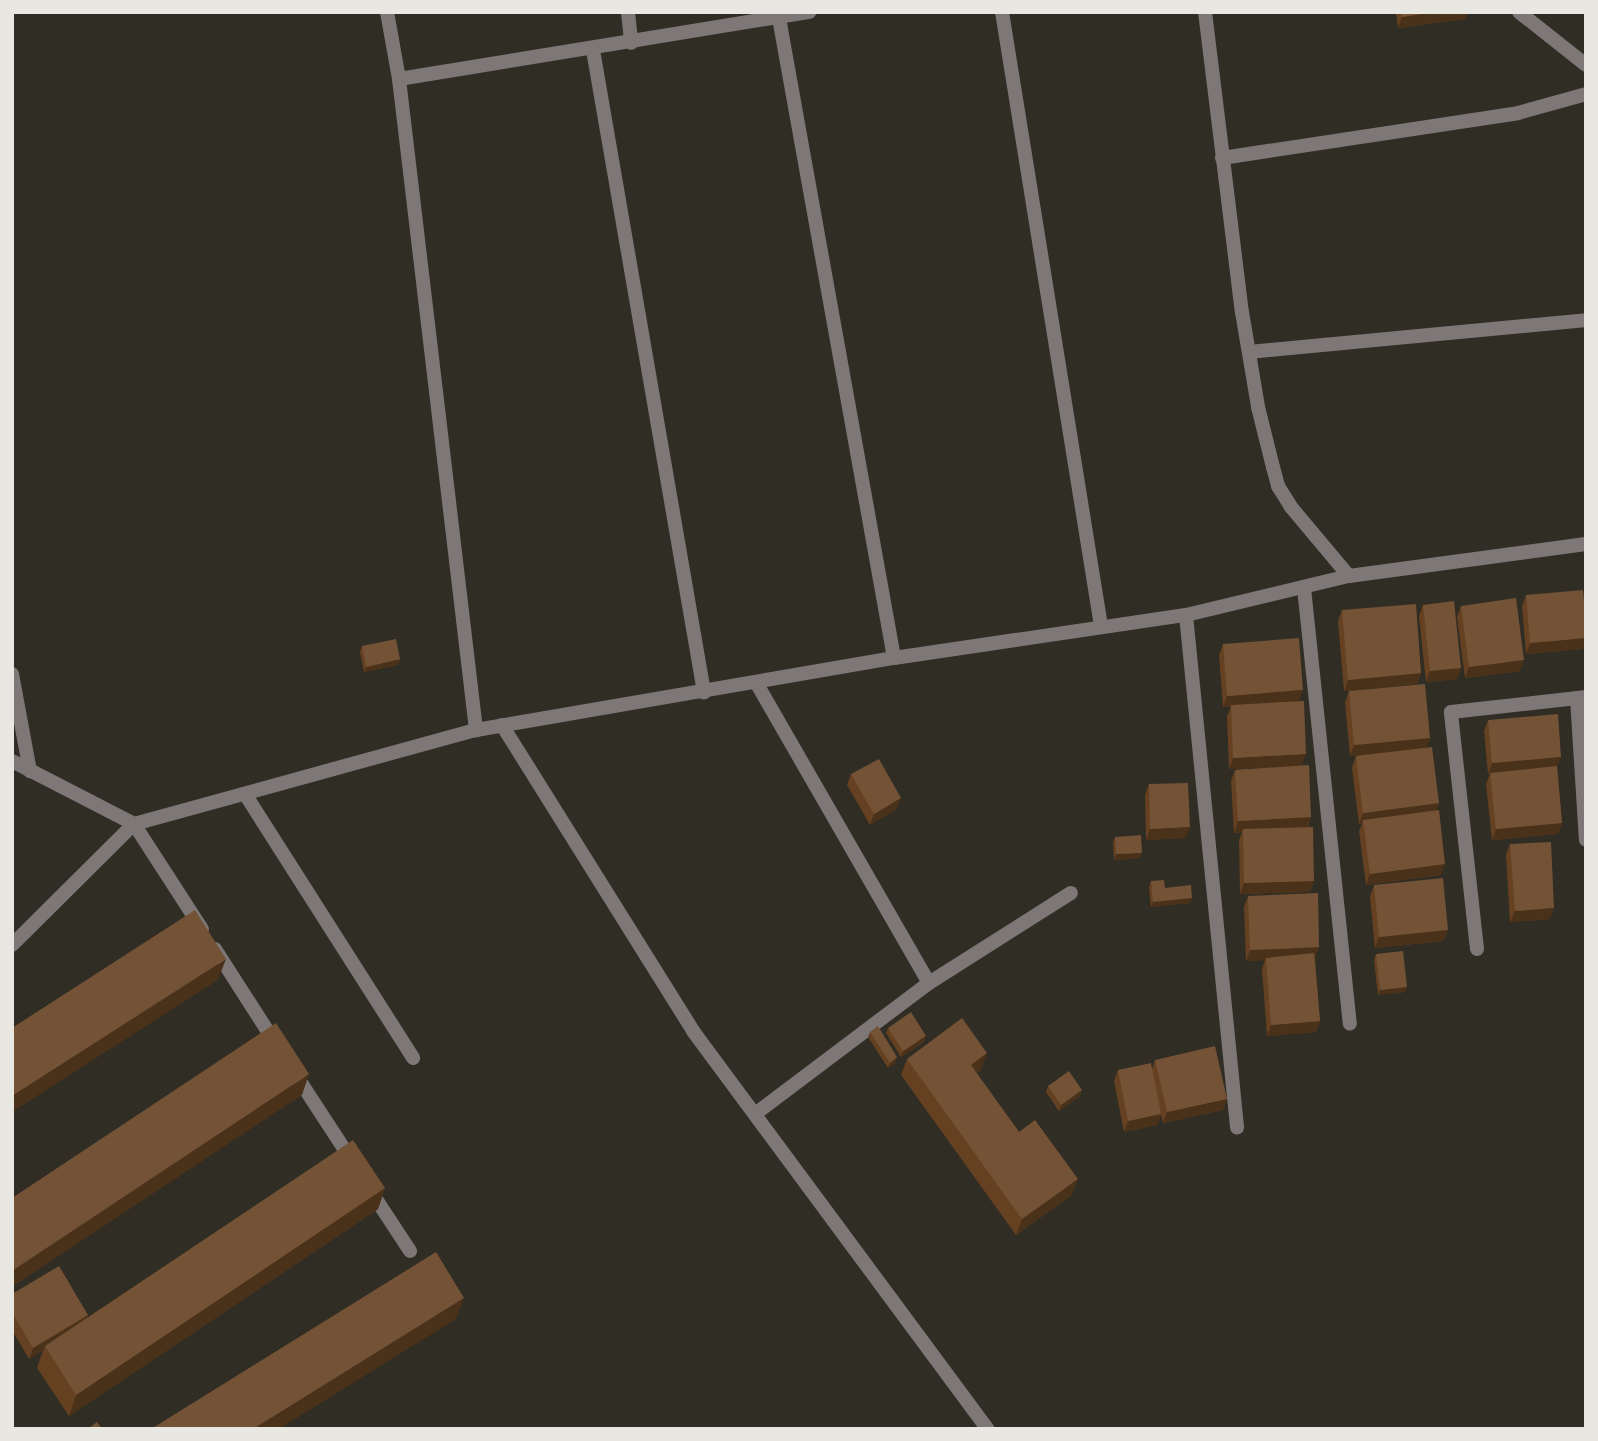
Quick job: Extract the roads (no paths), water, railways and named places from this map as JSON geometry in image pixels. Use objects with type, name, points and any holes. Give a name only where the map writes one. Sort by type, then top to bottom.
[{"type":"street","points":[[387,12],[399,79],[476,730]]},
{"type":"street","points":[[628,12],[631,43]]},
{"type":"street","points":[[399,79],[593,50],[810,12]]},
{"type":"street","points":[[1002,12],[1101,626]]},
{"type":"street","points":[[1205,12],[1249,352],[1258,407],[1278,486],[1291,507],[1349,576]]},
{"type":"street","points":[[1519,12],[1586,65]]},
{"type":"street","points":[[779,18],[894,658]]},
{"type":"street","points":[[593,50],[704,692]]},
{"type":"street","points":[[1222,158],[1518,113],[1586,94]]},
{"type":"street","points":[[1249,352],[1586,320]]},
{"type":"street","points":[[12,945],[134,824],[476,730],[757,684],[894,658],[1186,615],[1349,576],[1586,544]]},
{"type":"street","points":[[1304,588],[1350,1024]]},
{"type":"street","points":[[1186,615],[1237,1127]]},
{"type":"street","points":[[12,674],[30,771]]},
{"type":"street","points":[[757,684],[929,983]]},
{"type":"street","points":[[1477,949],[1451,712],[1581,697],[1586,840]]},
{"type":"street","points":[[502,725],[693,1031],[987,1429]]},
{"type":"street","points":[[12,761],[134,824],[410,1251]]},
{"type":"street","points":[[245,794],[413,1058]]},
{"type":"street","points":[[755,1114],[929,983],[1072,893]]}]
